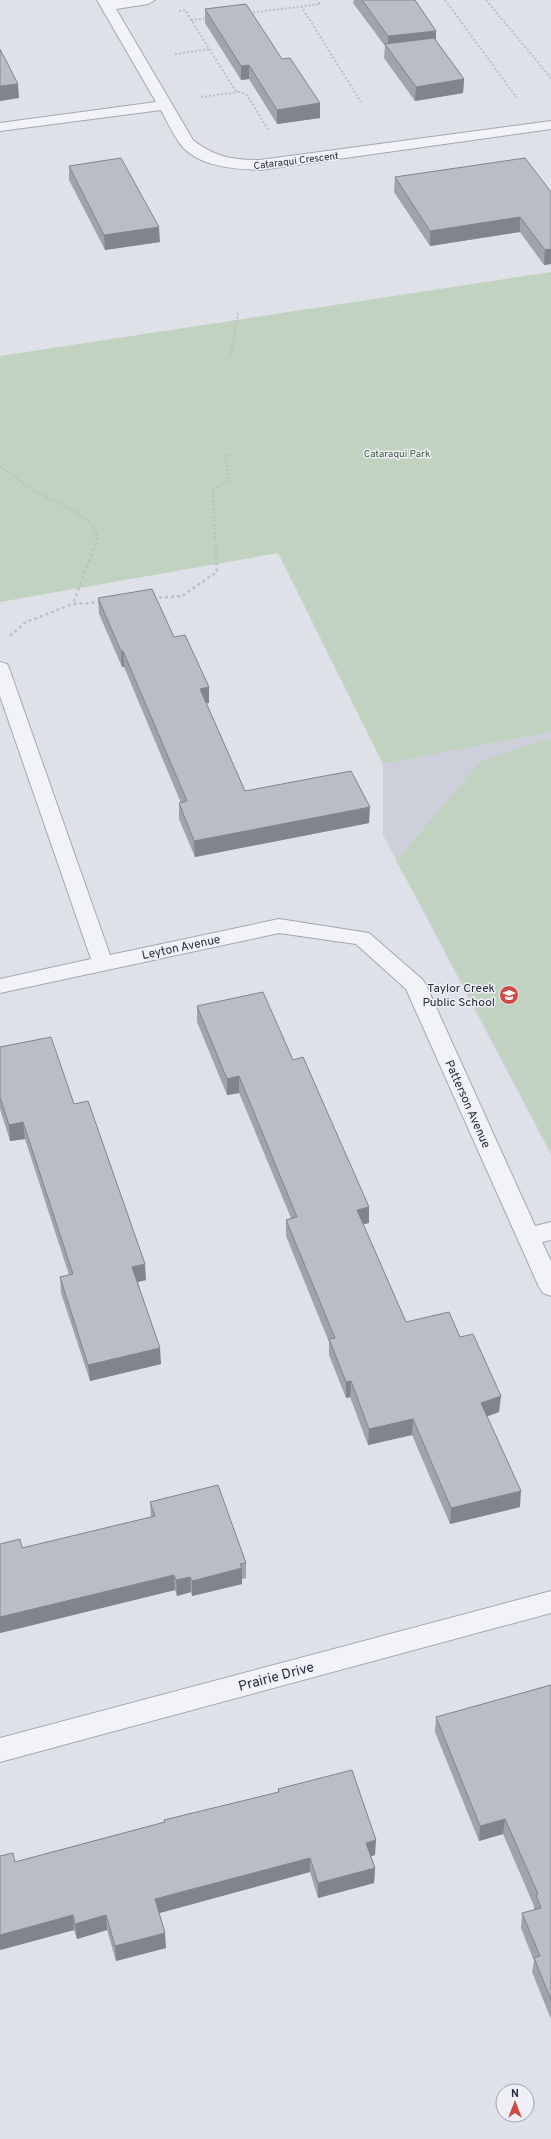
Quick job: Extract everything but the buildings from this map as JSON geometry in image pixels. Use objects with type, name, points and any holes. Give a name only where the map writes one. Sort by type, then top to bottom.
[{"type":"street","points":[[106,3],[148,0]]},
{"type":"street","name":"Cataraqui Crescent","points":[[106,3],[187,143],[198,153],[226,164],[260,165],[298,161],[551,125]]},
{"type":"street","points":[[0,126],[165,104]]},
{"type":"street","points":[[0,668],[103,964]]},
{"type":"street","name":"Leyton Avenue","points":[[0,986],[279,926],[362,938]]},
{"type":"street","name":"Patterson Avenue","points":[[362,938],[414,986],[551,1287]]},
{"type":"street","points":[[528,1236],[551,1231]]},
{"type":"street","name":"Prairie Drive","points":[[0,1750],[551,1602]]},
{"type":"path","points":[[248,13],[320,4],[317,0]]},
{"type":"path","points":[[445,0],[474,42],[518,99]]},
{"type":"path","points":[[486,0],[551,78]]},
{"type":"path","points":[[301,6],[360,102]]},
{"type":"path","points":[[178,11],[185,10],[235,90],[247,95],[272,135]]},
{"type":"path","points":[[191,20],[211,18]]},
{"type":"path","points":[[174,54],[210,49]]},
{"type":"path","points":[[200,97],[238,92]]},
{"type":"path","points":[[231,354],[238,312]]},
{"type":"path","points":[[151,598],[182,596],[217,572],[214,490],[229,480],[225,456],[234,454]]},
{"type":"path","points":[[0,466],[30,488],[75,512],[90,523],[98,537],[73,604]]},
{"type":"path","points":[[5,640],[26,622],[73,604],[104,602]]},
{"type":"shaded area","name":"Taylor Creek Public School","points":[[551,732],[551,1155],[383,835],[383,764]]},
{"type":"green space","name":"Cataraqui Park","points":[[551,272],[551,732],[383,764],[278,553],[0,602],[0,356]]},
{"type":"green space","name":"Taylor Creek Public School","points":[[551,739],[551,1152],[423,908],[396,861],[481,761],[540,741]]},
{"type":"place","name":"Taylor Creek Public School","points":[[509,995]]}]
